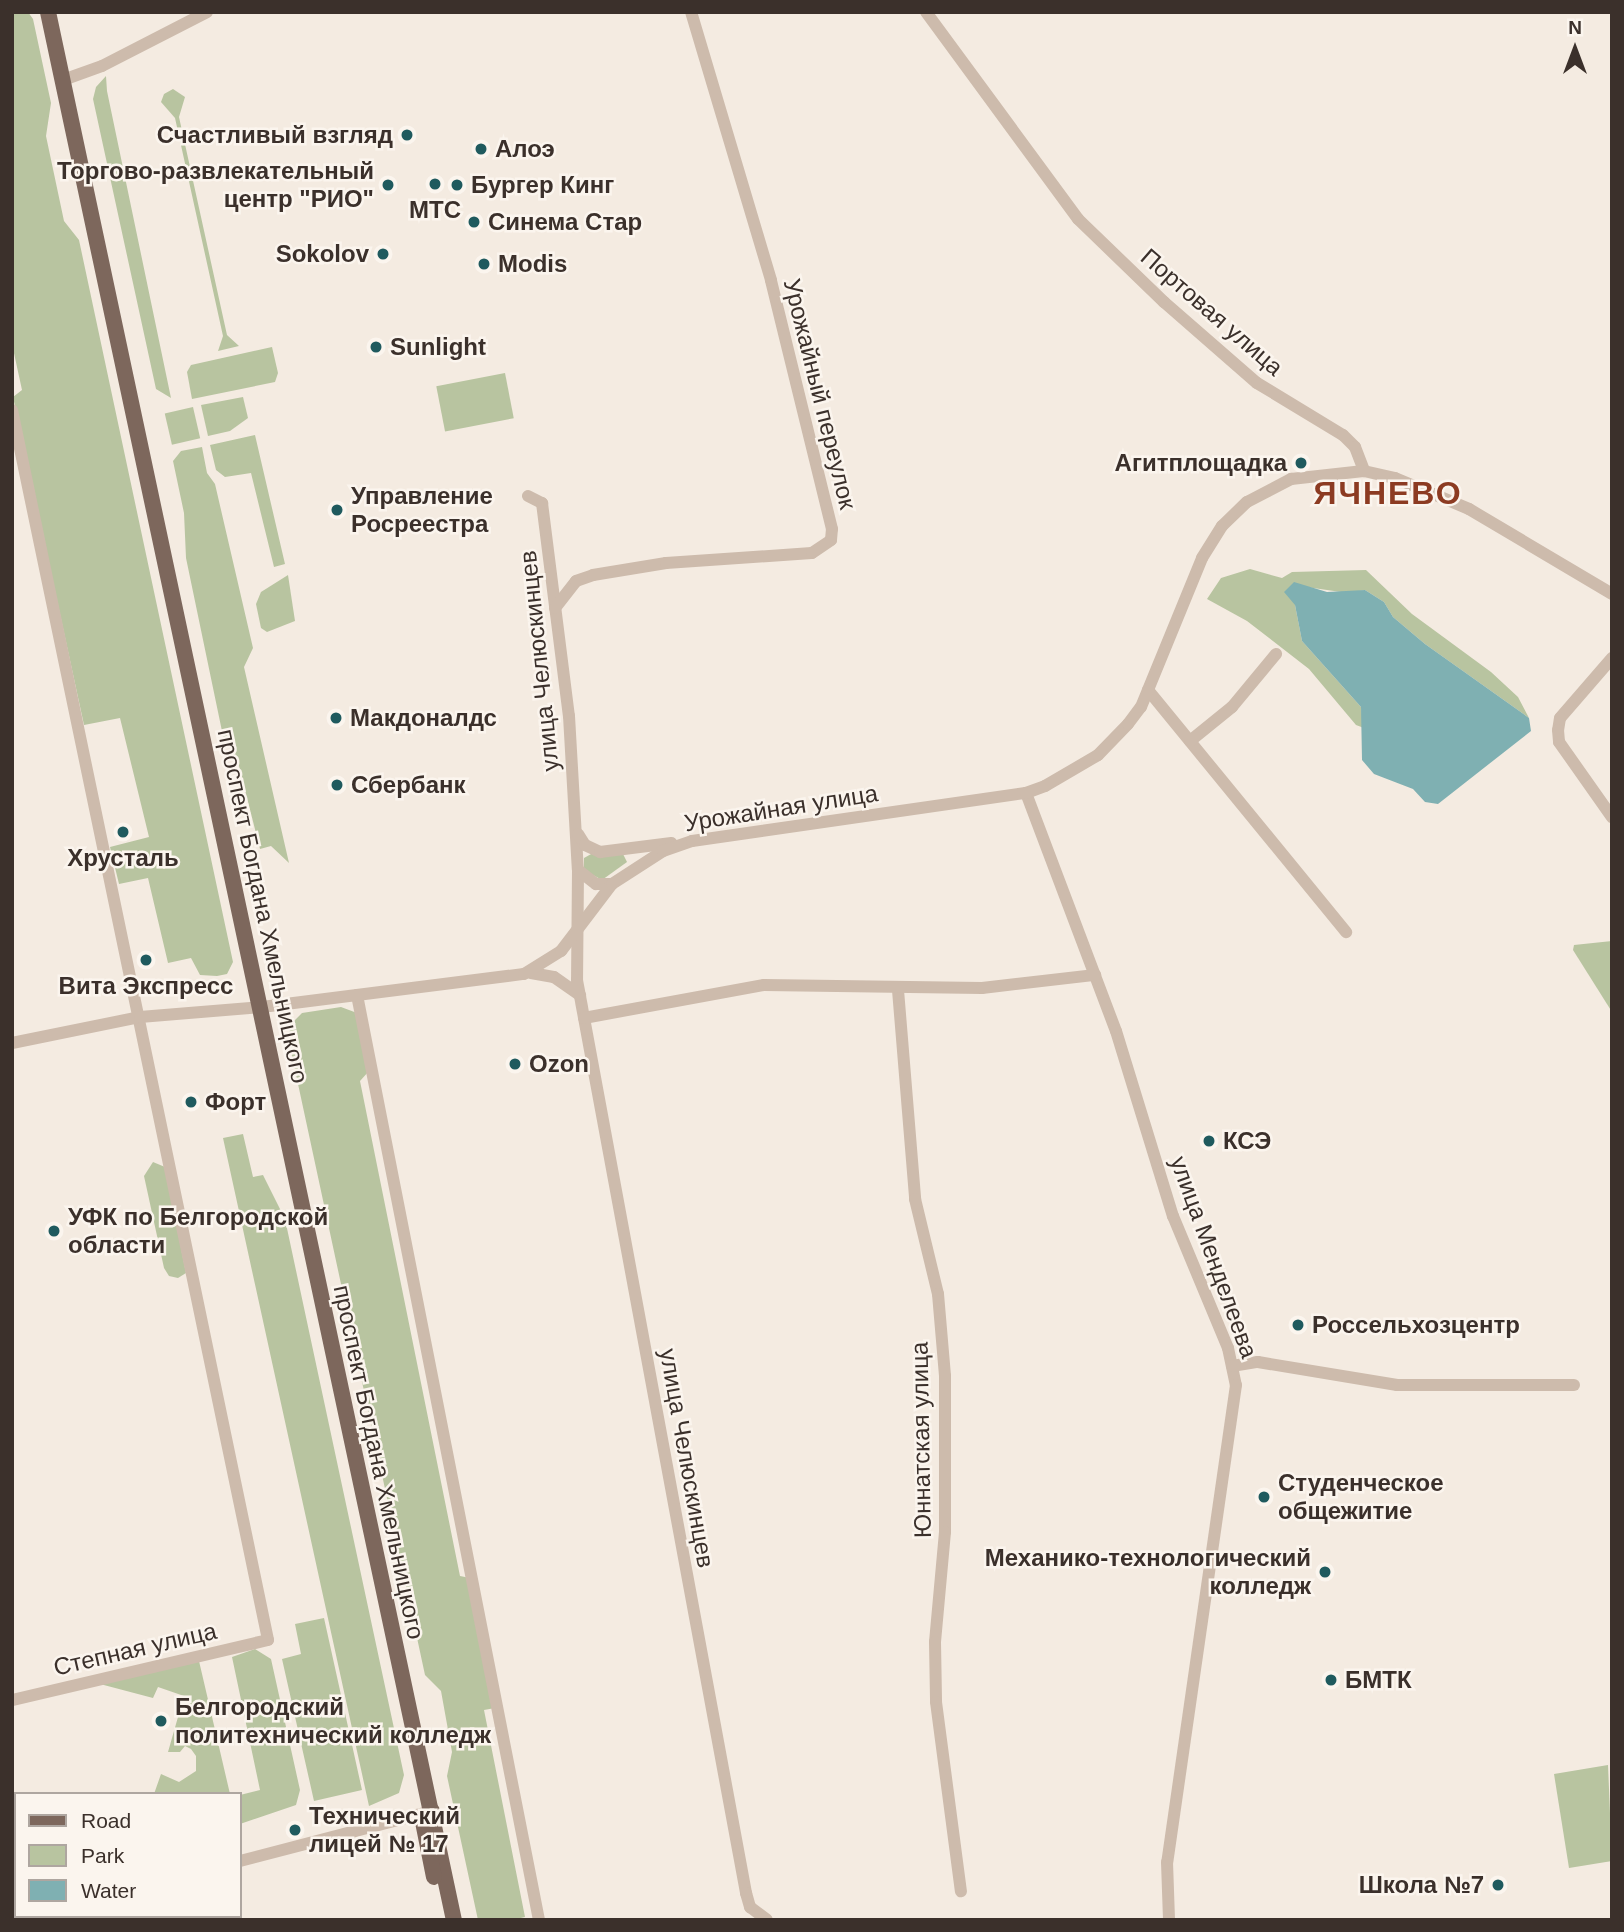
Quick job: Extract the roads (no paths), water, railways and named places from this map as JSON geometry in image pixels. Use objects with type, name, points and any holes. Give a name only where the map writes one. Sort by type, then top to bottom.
[{"type":"main road","name":"проспект Богдана Хмельницкого","points":[[48,12],[262,1007],[373,1548],[454,1920]]},
{"type":"main road","name":"проспект Богдана Хмельницкого","points":[[432,1811],[422,1822],[443,1920]]},
{"type":"street","points":[[63,80],[102,66],[207,12]]},
{"type":"street","name":"Урожайный переулок","points":[[555,609],[576,581],[593,575],[666,563],[813,553],[831,540],[832,528],[771,280],[691,12]]},
{"type":"street","name":"Портовая улица","points":[[926,12],[1078,219],[1164,302],[1257,383],[1343,435],[1355,447],[1364,471]]},
{"type":"street","points":[[12,410],[140,1017]]},
{"type":"street","points":[[1364,471],[1422,488],[1469,509],[1612,594]]},
{"type":"street","name":"Урожайная улица","points":[[12,1043],[140,1017],[262,1007],[524,974],[552,960],[612,884],[645,860],[692,841],[1026,793],[1062,778],[1098,755],[1128,724],[1148,690],[1202,558],[1223,526],[1247,502],[1291,479],[1364,471]]},
{"type":"street","name":"улица Челюскинцев","points":[[528,496],[542,503],[569,716],[577,831],[577,980],[746,1893],[750,1907],[767,1920]]},
{"type":"street","points":[[1190,741],[1232,707],[1276,654]]},
{"type":"street","points":[[1612,658],[1560,718],[1558,730],[1559,742],[1612,817]]},
{"type":"street","points":[[1148,690],[1346,932]]},
{"type":"street","name":"улица Менделеева","points":[[1026,793],[1095,975],[1173,1216],[1232,1366],[1236,1385],[1167,1863],[1169,1920]]},
{"type":"street","points":[[577,831],[585,845],[600,852],[692,841]]},
{"type":"street","points":[[578,870],[596,884],[612,884]]},
{"type":"street","points":[[552,960],[566,963],[577,980]]},
{"type":"street","points":[[524,974],[554,977],[580,995]]},
{"type":"street","points":[[584,1018],[764,985],[898,990],[982,988],[1095,975]]},
{"type":"street","name":"Юннатская улица","points":[[898,990],[911,1169],[938,1294],[945,1376],[945,1531],[935,1642],[936,1702],[961,1891]]},
{"type":"street","points":[[357,995],[539,1920]]},
{"type":"street","name":"Степная улица","points":[[12,1700],[268,1640],[140,1017]]},
{"type":"street","points":[[1232,1366],[1258,1362],[1397,1385],[1574,1385]]},
{"type":"street","points":[[242,1860],[432,1811]]},
{"type":"water","points":[[1294,582],[1327,592],[1365,590],[1384,602],[1393,617],[1425,644],[1529,718],[1531,731],[1438,804],[1425,802],[1413,789],[1374,774],[1362,760],[1361,707],[1302,641],[1295,605],[1284,592]]},
{"type":"place","name":"Счастливый взгляд","points":[[407,135]]},
{"type":"place","name":"Алоэ","points":[[481,149]]},
{"type":"place","name":"МТС","points":[[435,184]]},
{"type":"place","name":"Торгово-развлекательный центр \"РИО\"","points":[[388,185]]},
{"type":"place","name":"Бургер Кинг","points":[[457,185]]},
{"type":"place","name":"Синема Стар","points":[[474,222]]},
{"type":"place","name":"Sokolov","points":[[383,254]]},
{"type":"place","name":"Modis","points":[[484,264]]},
{"type":"place","name":"Sunlight","points":[[376,347]]},
{"type":"place","name":"Агитплощадка","points":[[1301,463]]},
{"type":"place","name":"Управление Росреестра","points":[[337,510]]},
{"type":"place","name":"Макдоналдс","points":[[336,718]]},
{"type":"place","name":"Сбербанк","points":[[337,785]]},
{"type":"place","name":"Хрусталь","points":[[123,832]]},
{"type":"place","name":"Вита Экспресс","points":[[146,960]]},
{"type":"place","name":"Ozon","points":[[515,1064]]},
{"type":"place","name":"Форт","points":[[191,1102]]},
{"type":"place","name":"КСЭ","points":[[1209,1141]]},
{"type":"place","name":"УФК по Белгородской области","points":[[54,1231]]},
{"type":"place","name":"Россельхозцентр","points":[[1298,1325]]},
{"type":"place","name":"Студенческое общежитие","points":[[1264,1497]]},
{"type":"place","name":"Механико-технологический колледж","points":[[1325,1572]]},
{"type":"place","name":"БМТК","points":[[1331,1680]]},
{"type":"place","name":"Белгородский политехнический колледж","points":[[161,1721]]},
{"type":"place","name":"Технический лицей № 17","points":[[295,1830]]},
{"type":"place","name":"Школа №7","points":[[1498,1885]]},
{"type":"district","name":"ЯЧНЕВО","points":[[1388,493]]}]
